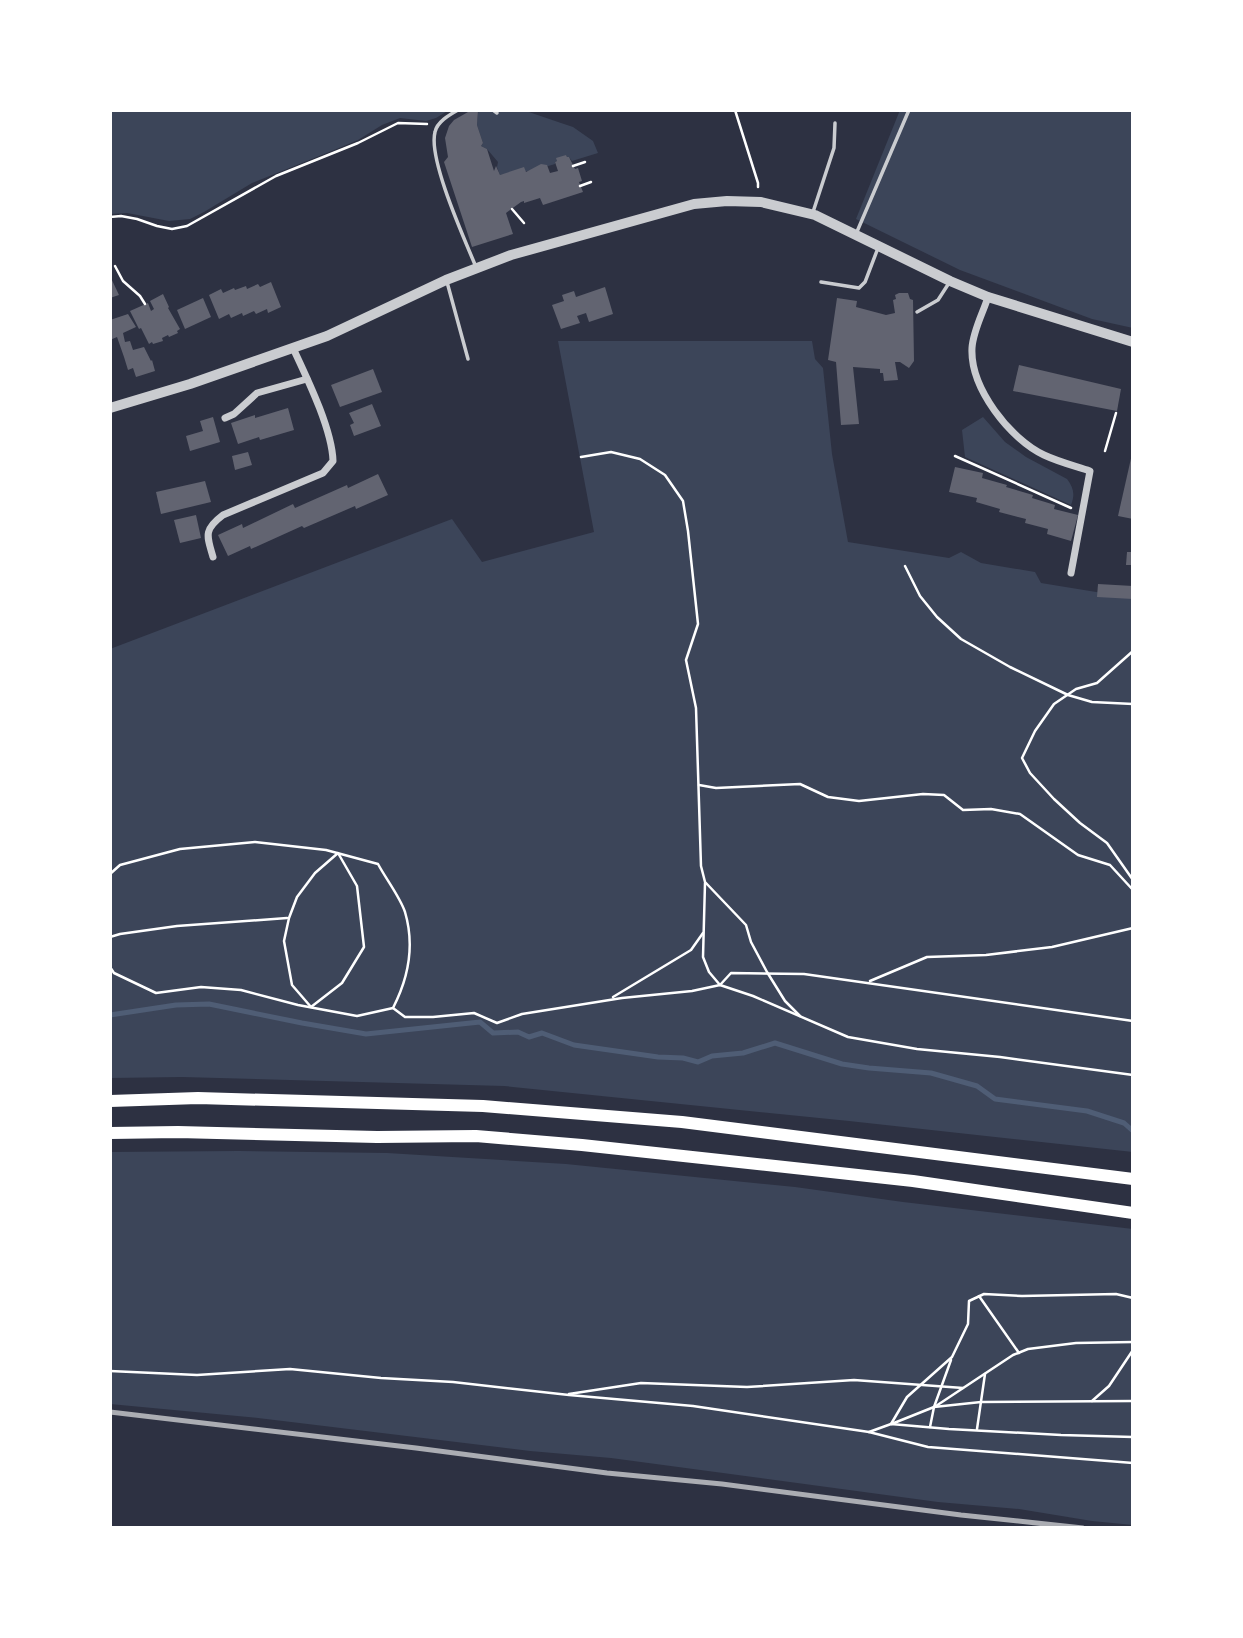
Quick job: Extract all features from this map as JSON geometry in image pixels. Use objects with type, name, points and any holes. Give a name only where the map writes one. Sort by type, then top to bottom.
[{"type":"highway","points":[[110,1101],[198,1098],[483,1106],[682,1122],[1133,1180]]},
{"type":"highway","points":[[110,1133],[476,1136],[913,1181],[1133,1213]]},
{"type":"street","points":[[110,408],[190,384],[327,336],[446,280],[511,256],[694,204],[727,201],[761,202],[812,214],[988,297],[1133,342]]},
{"type":"street","points":[[988,297],[972,348],[974,366],[985,397],[1003,423],[1042,454],[1090,471],[1071,573]]},
{"type":"street","points":[[214,557],[207,535],[211,524],[223,515],[323,473],[333,461],[333,447],[293,348]]},
{"type":"street","points":[[225,418],[234,414],[257,393],[307,379]]},
{"type":"lane","points":[[458,110],[439,124],[434,133],[435,155],[450,203],[477,268]]},
{"type":"lane","points":[[855,235],[909,110]]},
{"type":"lane","points":[[812,214],[834,148],[835,123]]},
{"type":"lane","points":[[821,282],[859,288],[879,246]]},
{"type":"lane","points":[[446,280],[468,359]]},
{"type":"lane","points":[[917,312],[938,300],[950,281]]},
{"type":"path","points":[[735,110],[758,188]]},
{"type":"path","points":[[110,217],[137,219],[172,229],[187,226],[276,176],[358,143],[398,123],[439,124]]},
{"type":"path","points":[[573,166],[585,162]]},
{"type":"path","points":[[580,186],[591,182]]},
{"type":"path","points":[[512,209],[524,223]]},
{"type":"path","points":[[115,266],[123,281],[145,304]]},
{"type":"path","points":[[1105,451],[1116,413]]},
{"type":"path","points":[[581,457],[611,452],[640,459],[665,475],[682,501],[698,624],[686,660],[696,708],[701,866],[705,882],[703,957],[709,972],[720,985]]},
{"type":"path","points":[[955,456],[1074,510]]},
{"type":"path","points":[[905,566],[920,596],[937,617],[961,639],[1068,695],[1092,702],[1133,704]]},
{"type":"path","points":[[1133,651],[1097,683],[1076,690],[1054,704],[1022,758],[1030,773],[1055,799],[1080,823],[1107,843],[1133,880]]},
{"type":"path","points":[[699,785],[716,788],[800,784],[828,797],[859,801],[923,794],[944,796],[963,810],[991,809],[1020,814],[1078,855],[1110,865],[1133,890]]},
{"type":"path","points":[[110,874],[120,865],[180,849],[255,842],[326,850],[378,864],[404,910],[411,944],[403,987],[393,1008]]},
{"type":"path","points":[[311,1007],[292,985],[284,941],[297,897],[315,873],[338,853]]},
{"type":"path","points":[[311,1007],[342,983],[364,947],[357,886],[338,853]]},
{"type":"path","points":[[705,882],[747,925],[751,942],[767,972],[785,1001],[803,1018]]},
{"type":"path","points":[[110,937],[177,926],[289,918]]},
{"type":"path","points":[[867,982],[926,957],[986,955],[1052,947],[1133,928]]},
{"type":"path","points":[[610,999],[691,950],[703,933]]},
{"type":"path","points":[[110,967],[114,972],[156,993],[201,988],[241,990],[357,1016],[393,1008],[405,1017],[474,1013],[497,1023],[522,1014],[610,999],[692,991],[720,985],[753,996],[848,1037],[917,1049],[1133,1075]]},
{"type":"path","points":[[720,985],[731,973],[804,974],[1133,1021]]},
{"type":"path","points":[[930,1427],[934,1407],[952,1357],[968,1324],[970,1301],[984,1294],[1116,1294],[1133,1298]]},
{"type":"path","points":[[979,1296],[1019,1353]]},
{"type":"path","points":[[869,1432],[934,1407],[1028,1349],[1076,1343],[1133,1342]]},
{"type":"path","points":[[1092,1401],[1109,1386],[1133,1350]]},
{"type":"path","points":[[891,1424],[907,1397],[952,1357]]},
{"type":"path","points":[[110,1371],[197,1375],[290,1369],[453,1382],[693,1406],[869,1432],[928,1447],[1133,1463]]},
{"type":"path","points":[[977,1430],[985,1374]]},
{"type":"path","points":[[563,1395],[641,1383],[747,1387],[854,1381],[963,1388]]},
{"type":"path","points":[[934,1407],[981,1402],[1133,1401]]},
{"type":"path","points":[[891,1424],[1133,1437]]},
{"type":"shaded area","points":[[110,110],[449,110],[426,121],[400,118],[382,125],[358,140],[252,183],[190,219],[169,221],[127,213],[110,214]]},
{"type":"shaded area","points":[[484,110],[523,110],[573,127],[593,141],[598,153],[572,161],[566,155],[555,164],[500,175],[498,162],[481,146],[483,143],[477,125],[478,113]]},
{"type":"shaded area","points":[[900,110],[1133,110],[1133,328],[1092,319],[960,270],[856,219]]},
{"type":"shaded area","points":[[558,341],[812,341],[815,359],[823,368],[832,454],[848,542],[949,558],[961,552],[981,563],[1035,572],[1041,583],[1133,598],[1133,1152],[504,1086],[182,1077],[110,1078],[110,649],[452,519],[482,562],[594,532]]},
{"type":"shaded area","points":[[983,417],[1005,442],[1026,457],[1067,479],[1073,492],[1071,505],[965,457],[962,430]]},
{"type":"shaded area","points":[[110,1152],[387,1153],[566,1164],[795,1187],[1133,1229],[1133,1525],[611,1458],[110,1404]]},
{"type":"building","points":[[478,111],[477,125],[483,143],[481,146],[487,149],[494,171],[496,166],[500,175],[524,167],[526,172],[541,164],[547,165],[550,173],[558,171],[556,158],[566,155],[575,169],[578,168],[583,192],[543,205],[540,198],[521,202],[506,213],[513,234],[472,247],[444,162],[448,157],[445,138],[454,120],[468,112]]},
{"type":"building","points":[[110,276],[119,295],[110,298]]},
{"type":"building","points":[[271,282],[281,307],[268,313],[267,309],[256,314],[254,311],[243,316],[242,313],[231,318],[229,314],[219,319],[209,295],[221,289],[223,293],[246,286],[247,289],[258,284],[260,287]]},
{"type":"building","points":[[605,287],[613,314],[589,322],[586,313],[577,316],[580,323],[561,329],[552,305],[564,301],[562,295],[574,291],[576,297]]},
{"type":"building","points":[[899,293],[908,293],[913,300],[914,361],[909,368],[895,362],[898,380],[884,381],[880,369],[853,367],[859,424],[841,425],[836,362],[828,360],[837,298],[857,301],[856,307],[886,315],[895,313],[893,300]]},
{"type":"building","points":[[163,294],[180,329],[178,333],[162,338],[163,341],[149,344],[130,311],[148,303],[151,311],[154,309],[150,301]]},
{"type":"building","points":[[203,298],[211,317],[185,329],[177,310]]},
{"type":"building","points":[[128,314],[136,327],[123,333],[125,342],[130,341],[133,350],[144,347],[155,371],[136,377],[133,368],[128,370],[117,337],[110,340],[110,320]]},
{"type":"building","points":[[1019,365],[1121,389],[1117,411],[1013,391]]},
{"type":"building","points":[[373,369],[382,392],[340,407],[331,385]]},
{"type":"building","points":[[372,404],[381,426],[354,436],[350,425],[354,423],[349,413]]},
{"type":"building","points":[[288,408],[294,430],[238,444],[231,423]]},
{"type":"building","points":[[213,417],[220,442],[190,451],[186,436],[203,431],[200,421]]},
{"type":"building","points":[[248,452],[252,465],[235,470],[232,456]]},
{"type":"building","points":[[1133,454],[1133,519],[1118,516]]},
{"type":"building","points":[[955,467],[983,473],[982,478],[1033,495],[1032,498],[1055,505],[1054,509],[1078,515],[1071,541],[1047,534],[1048,529],[1025,523],[1026,519],[976,502],[977,498],[949,492]]},
{"type":"building","points":[[378,474],[388,495],[356,509],[355,506],[228,556],[218,535],[242,524],[243,528],[293,504],[295,508],[347,485],[348,488]]},
{"type":"building","points":[[205,481],[211,502],[161,514],[156,492]]},
{"type":"building","points":[[196,515],[201,538],[180,543],[174,520]]},
{"type":"building","points":[[1127,552],[1133,552],[1133,565],[1126,565]]},
{"type":"building","points":[[1098,584],[1133,586],[1133,599],[1097,597]]},
{"type":"waterway","points":[[110,1015],[176,1005],[209,1004],[366,1034],[480,1022],[493,1033],[518,1032],[529,1037],[542,1033],[574,1045],[698,1062],[712,1056],[743,1053],[775,1043],[842,1064],[931,1073],[977,1086],[995,1099],[1087,1111],[1124,1123],[1133,1131]]},
{"type":"railway","points":[[110,1412],[1083,1528]]}]
